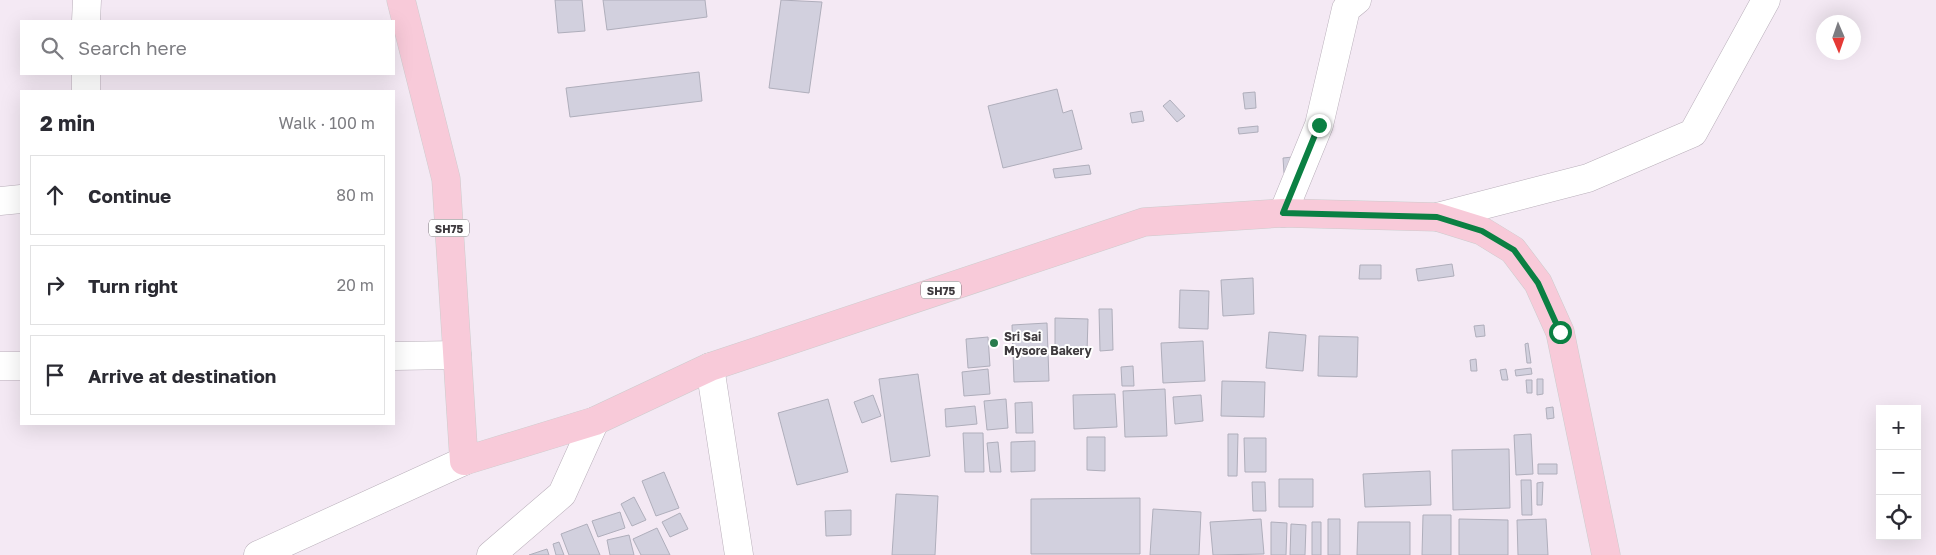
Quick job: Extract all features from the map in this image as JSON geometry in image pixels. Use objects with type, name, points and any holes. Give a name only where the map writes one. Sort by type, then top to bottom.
[{"type":"main road","name":"SH75","points":[[401,0],[446,179],[464,461],[595,421],[710,367],[1144,222],[1283,213],[1437,217],[1482,231],[1514,250],[1538,283],[1560,332],[1606,555]]},
{"type":"street","points":[[86,20],[87,0]]},
{"type":"street","points":[[1283,213],[1319,125],[1346,9],[1356,0]]},
{"type":"street","points":[[1437,217],[1588,178],[1693,133],[1766,0]]},
{"type":"street","points":[[86,75],[86,90]]},
{"type":"street","points":[[0,201],[20,199]]},
{"type":"street","points":[[395,356],[457,354]]},
{"type":"street","points":[[0,366],[20,366]]},
{"type":"street","points":[[710,367],[739,555]]},
{"type":"street","points":[[491,555],[562,494],[595,421]]},
{"type":"street","points":[[258,555],[464,461]]},
{"type":"building","points":[[555,0],[582,0],[585,31],[558,33]]},
{"type":"building","points":[[603,0],[705,0],[707,17],[607,30]]},
{"type":"building","points":[[781,0],[822,2],[809,93],[769,88]]},
{"type":"building","points":[[699,72],[702,101],[570,117],[566,88]]},
{"type":"building","points":[[1057,89],[1063,113],[1072,110],[1082,149],[1003,168],[988,106]]},
{"type":"building","points":[[1255,92],[1256,108],[1245,109],[1243,93]]},
{"type":"building","points":[[1170,100],[1185,116],[1177,122],[1163,106]]},
{"type":"building","points":[[1142,111],[1144,121],[1132,123],[1130,113]]},
{"type":"building","points":[[1258,126],[1258,132],[1239,134],[1238,128]]},
{"type":"building","points":[[1293,157],[1294,172],[1284,173],[1283,158]]},
{"type":"building","points":[[1089,165],[1091,174],[1055,178],[1053,169]]},
{"type":"building","points":[[1452,264],[1454,276],[1418,281],[1416,269]]},
{"type":"building","points":[[1360,265],[1381,265],[1381,279],[1359,279]]},
{"type":"building","points":[[1253,278],[1254,314],[1223,316],[1221,280]]},
{"type":"building","points":[[1180,290],[1209,291],[1208,329],[1179,328]]},
{"type":"building","points":[[1099,309],[1112,309],[1113,350],[1100,351]]},
{"type":"building","points":[[1055,318],[1088,319],[1087,352],[1055,351]]},
{"type":"building","points":[[1047,323],[1049,381],[1014,382],[1012,325]]},
{"type":"building","points":[[1484,325],[1485,336],[1476,337],[1474,326]]},
{"type":"building","points":[[1269,332],[1306,335],[1303,371],[1266,368]]},
{"type":"building","points":[[1319,336],[1358,337],[1357,377],[1318,376]]},
{"type":"building","points":[[988,337],[990,366],[968,368],[966,339]]},
{"type":"building","points":[[1203,341],[1205,381],[1163,383],[1161,343]]},
{"type":"building","points":[[1528,343],[1531,363],[1527,363],[1525,344]]},
{"type":"building","points":[[1476,359],[1477,371],[1471,371],[1470,360]]},
{"type":"building","points":[[1133,366],[1134,386],[1122,386],[1121,367]]},
{"type":"building","points":[[1531,368],[1532,374],[1516,376],[1515,370]]},
{"type":"building","points":[[988,369],[990,394],[964,396],[962,372]]},
{"type":"building","points":[[1506,369],[1508,380],[1502,380],[1500,370]]},
{"type":"building","points":[[918,374],[930,456],[891,462],[879,379]]},
{"type":"building","points":[[1537,379],[1543,379],[1543,394],[1537,395]]},
{"type":"building","points":[[1526,380],[1532,380],[1532,393],[1527,393]]},
{"type":"building","points":[[1222,381],[1265,382],[1264,417],[1221,416]]},
{"type":"building","points":[[1165,389],[1167,436],[1125,437],[1123,391]]},
{"type":"building","points":[[1115,394],[1117,427],[1074,429],[1073,395]]},
{"type":"building","points":[[873,395],[881,416],[862,423],[854,402]]},
{"type":"building","points":[[1201,395],[1203,421],[1175,424],[1173,397]]},
{"type":"building","points":[[828,399],[848,472],[797,485],[778,413]]},
{"type":"building","points":[[1006,399],[1008,428],[987,430],[984,401]]},
{"type":"building","points":[[1032,402],[1033,433],[1016,433],[1015,403]]},
{"type":"building","points":[[975,406],[977,424],[946,427],[945,409]]},
{"type":"building","points":[[1553,407],[1554,418],[1547,419],[1546,408]]},
{"type":"building","points":[[963,433],[983,433],[984,472],[965,472]]},
{"type":"building","points":[[1228,434],[1238,434],[1237,476],[1228,476]]},
{"type":"building","points":[[1531,434],[1533,474],[1516,475],[1514,435]]},
{"type":"building","points":[[1087,437],[1105,437],[1105,471],[1087,470]]},
{"type":"building","points":[[1244,438],[1266,438],[1266,472],[1245,472]]},
{"type":"building","points":[[1035,441],[1035,471],[1011,472],[1011,442]]},
{"type":"building","points":[[998,442],[1001,472],[990,472],[987,443]]},
{"type":"building","points":[[1509,449],[1510,508],[1453,510],[1452,450]]},
{"type":"building","points":[[1538,464],[1557,464],[1557,474],[1538,474]]},
{"type":"building","points":[[1430,471],[1431,505],[1365,507],[1363,474]]},
{"type":"building","points":[[664,472],[679,508],[656,516],[642,481]]},
{"type":"building","points":[[1279,479],[1313,479],[1313,507],[1279,507]]},
{"type":"building","points":[[1521,480],[1531,480],[1532,515],[1522,515]]},
{"type":"building","points":[[1252,482],[1265,482],[1266,511],[1253,511]]},
{"type":"building","points":[[1543,482],[1542,505],[1537,505],[1537,483]]},
{"type":"building","points":[[896,494],[938,496],[935,555],[892,555]]},
{"type":"building","points":[[634,497],[646,520],[632,526],[621,504]]},
{"type":"building","points":[[1140,498],[1140,554],[1031,554],[1031,499]]},
{"type":"building","points":[[1153,509],[1201,512],[1199,555],[1150,555]]},
{"type":"building","points":[[851,510],[851,535],[826,536],[825,511]]},
{"type":"building","points":[[620,512],[625,528],[598,537],[592,521]]},
{"type":"building","points":[[680,513],[688,529],[670,537],[662,522]]},
{"type":"building","points":[[1423,515],[1451,515],[1451,555],[1422,555]]},
{"type":"building","points":[[1261,519],[1264,554],[1213,555],[1210,522]]},
{"type":"building","points":[[1328,519],[1340,519],[1340,555],[1328,555]]},
{"type":"building","points":[[1459,519],[1508,520],[1508,555],[1459,555]]},
{"type":"building","points":[[1546,519],[1548,555],[1518,555],[1517,520]]},
{"type":"building","points":[[1271,522],[1287,523],[1286,555],[1271,555]]},
{"type":"building","points":[[1312,522],[1321,522],[1321,555],[1312,555]]},
{"type":"building","points":[[1358,522],[1410,522],[1410,555],[1357,555]]},
{"type":"building","points":[[587,524],[600,555],[569,555],[561,534]]},
{"type":"building","points":[[1291,524],[1306,525],[1305,555],[1290,555]]},
{"type":"building","points":[[657,528],[670,555],[641,555],[633,539]]},
{"type":"building","points":[[629,535],[634,555],[610,555],[607,540]]},
{"type":"building","points":[[559,542],[564,555],[556,555],[553,544]]},
{"type":"building","points":[[547,549],[549,555],[529,555]]},
{"type":"place","name":"Sri Sai Mysore Bakery","points":[[994,343]]},
{"type":"route","points":[[1319,125],[1283,213],[1437,217],[1482,231],[1514,250],[1538,283],[1560,332]]}]
